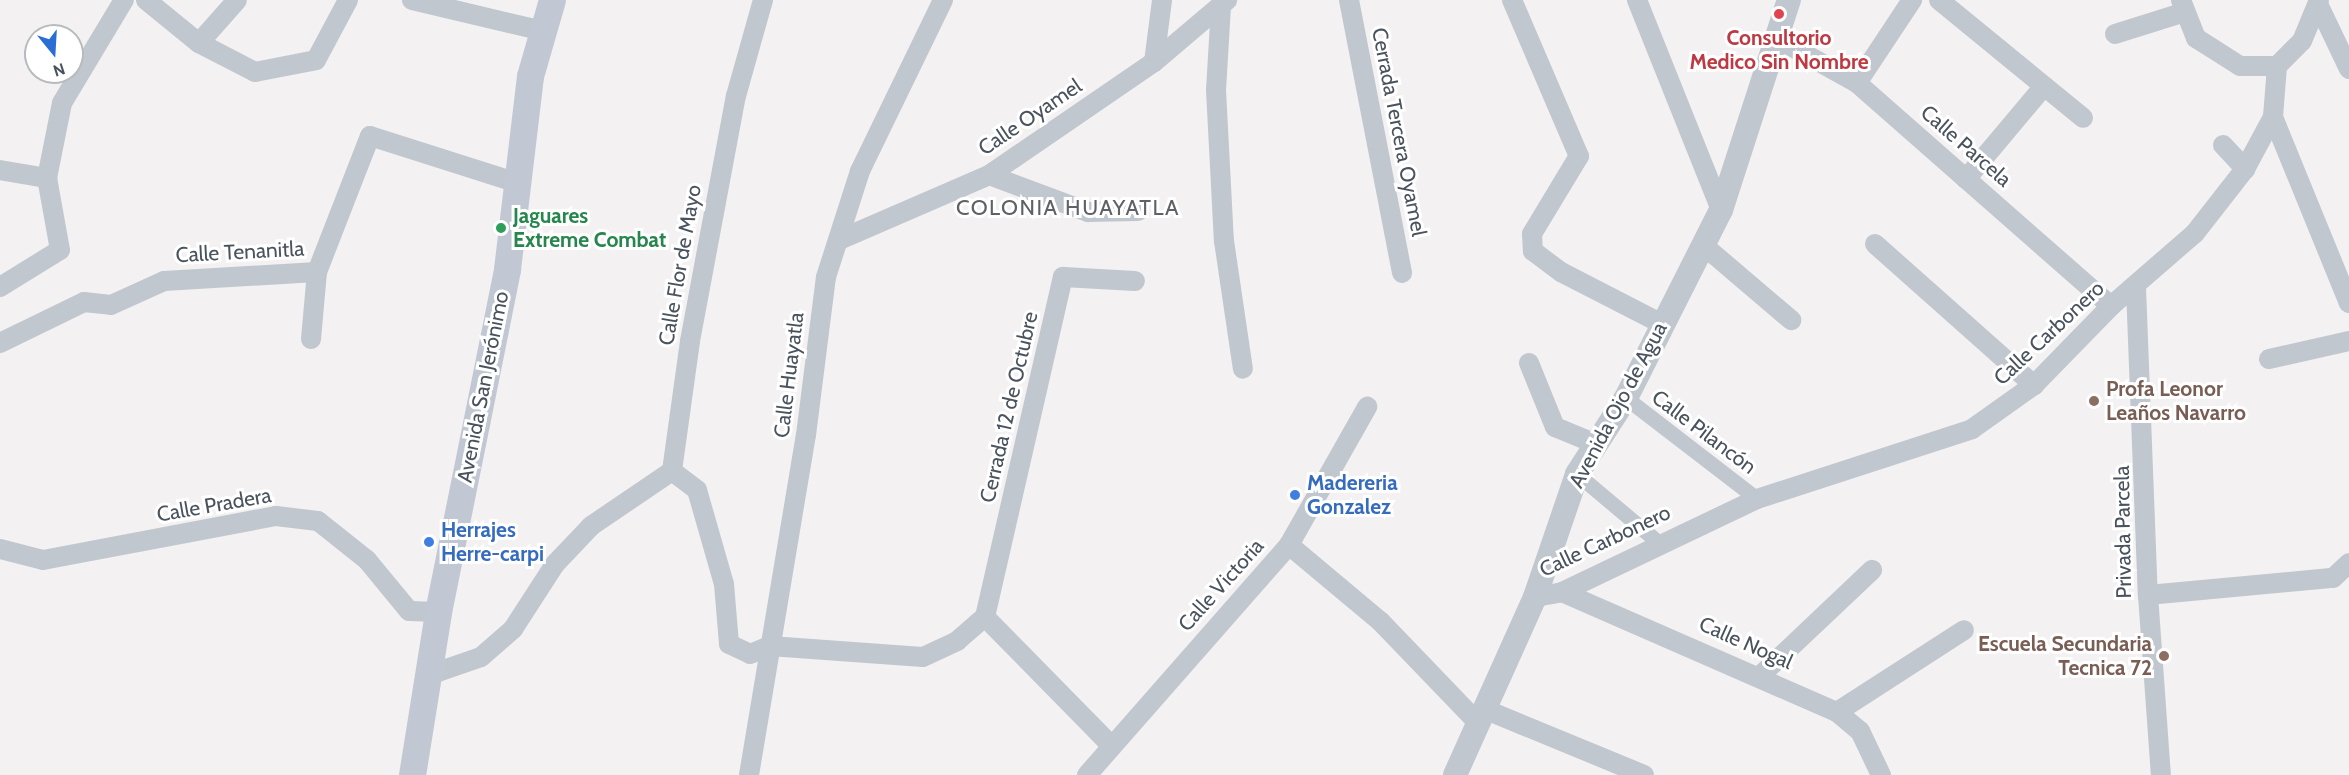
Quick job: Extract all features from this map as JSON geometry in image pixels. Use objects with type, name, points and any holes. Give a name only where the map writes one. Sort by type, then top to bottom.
[{"type":"main road","name":"Avenida San Jerónimo","points":[[412,775],[438,612],[507,269],[515,182],[530,76],[552,0]]},
{"type":"street","points":[[0,287],[60,250],[47,178],[62,103],[124,0]]},
{"type":"street","points":[[146,0],[199,43],[255,72],[288,69],[316,60],[348,0]]},
{"type":"street","points":[[199,43],[237,0]]},
{"type":"street","points":[[412,0],[543,31]]},
{"type":"street","name":"Calle Flor de Mayo","points":[[672,471],[690,341],[736,96],[763,0]]},
{"type":"street","name":"Calle Huayatla","points":[[750,773],[806,435],[815,341],[839,240],[860,171],[943,0]]},
{"type":"street","points":[[1154,62],[1162,0]]},
{"type":"street","name":"Cerrada Tercera Oyamel","points":[[1349,0],[1402,273]]},
{"type":"street","points":[[1512,0],[1579,156],[1532,234],[1533,250],[1561,272],[1662,324]]},
{"type":"street","points":[[1637,0],[1721,210]]},
{"type":"street","name":"Avenida Ojo de Agua","points":[[1455,775],[1535,597],[1577,474],[1626,398],[1721,210],[1789,0]]},
{"type":"street","points":[[1857,82],[1912,0]]},
{"type":"street","points":[[1939,0],[2083,118]]},
{"type":"street","points":[[2115,34],[2181,6],[2196,38],[2240,66],[2277,66],[2302,41],[2319,2]]},
{"type":"street","points":[[2319,2],[2349,69]]},
{"type":"street","points":[[1224,3],[1216,90],[1224,241],[1243,369]]},
{"type":"street","name":"Calle Oyamel","points":[[839,240],[988,175],[1154,62],[1224,3]]},
{"type":"street","name":"Calle Parcela","points":[[1778,39],[1857,82],[2111,306]]},
{"type":"street","name":"Calle Carbonero","points":[[1535,597],[1562,592],[1658,542],[1757,499],[1972,429],[2034,385],[2111,306],[2136,288],[2195,232],[2245,169],[2273,117],[2277,66]]},
{"type":"street","points":[[1966,179],[2044,86]]},
{"type":"street","points":[[2273,117],[2349,303]]},
{"type":"street","name":"Calle Tenanitla","points":[[311,339],[317,272],[370,136],[515,182]]},
{"type":"street","points":[[2223,145],[2245,169]]},
{"type":"street","points":[[0,170],[47,178]]},
{"type":"street","points":[[988,175],[1088,213],[1138,211]]},
{"type":"street","points":[[1875,244],[2034,385]]},
{"type":"street","points":[[1703,245],[1791,320]]},
{"type":"street","name":"Calle Tenanitla","points":[[0,343],[84,302],[111,304],[164,280],[317,272]]},
{"type":"street","name":"Cerrada 12 de Octubre","points":[[986,617],[1063,277],[1135,281]]},
{"type":"street","name":"Privada Parcela","points":[[2136,288],[2148,595],[2161,775]]},
{"type":"street","points":[[2269,359],[2349,341]]},
{"type":"street","points":[[1529,363],[1556,428],[1596,444]]},
{"type":"street","name":"Calle Pilancón","points":[[1626,398],[1757,499]]},
{"type":"street","points":[[1289,545],[1367,407]]},
{"type":"street","points":[[429,675],[481,657],[513,629],[555,564],[591,526],[672,471],[697,490],[724,584],[729,644],[750,654],[770,646],[923,657],[957,641],[986,617],[1110,744]]},
{"type":"street","points":[[1577,474],[1658,542]]},
{"type":"street","name":"Calle Pradera","points":[[0,549],[43,560],[276,516],[318,521],[367,560],[409,611],[438,612]]},
{"type":"street","name":"Calle Victoria","points":[[1087,775],[1110,744],[1289,545],[1380,621],[1481,716]]},
{"type":"street","points":[[2148,595],[2333,578],[2349,563]]},
{"type":"street","points":[[1761,675],[1872,570]]},
{"type":"street","name":"Calle Nogal","points":[[1562,592],[1761,675],[1837,712],[1860,731],[1881,775]]},
{"type":"street","points":[[1837,712],[1964,630]]},
{"type":"street","points":[[1481,716],[1644,775]]},
{"type":"place","name":"Consultorio Medico Sin Nombre","points":[[1779,14]]},
{"type":"place","name":"Jaguares Extreme Combat","points":[[501,228]]},
{"type":"place","name":"Profa Leonor Leaños Navarro","points":[[2094,401]]},
{"type":"place","name":"Madereria Gonzalez","points":[[1295,495]]},
{"type":"place","name":"Herrajes Herre-carpi","points":[[429,542]]},
{"type":"place","name":"Escuela Secundaria Tecnica 72","points":[[2164,656]]},
{"type":"district","name":"COLONIA HUAYATLA","points":[[1068,208]]}]
